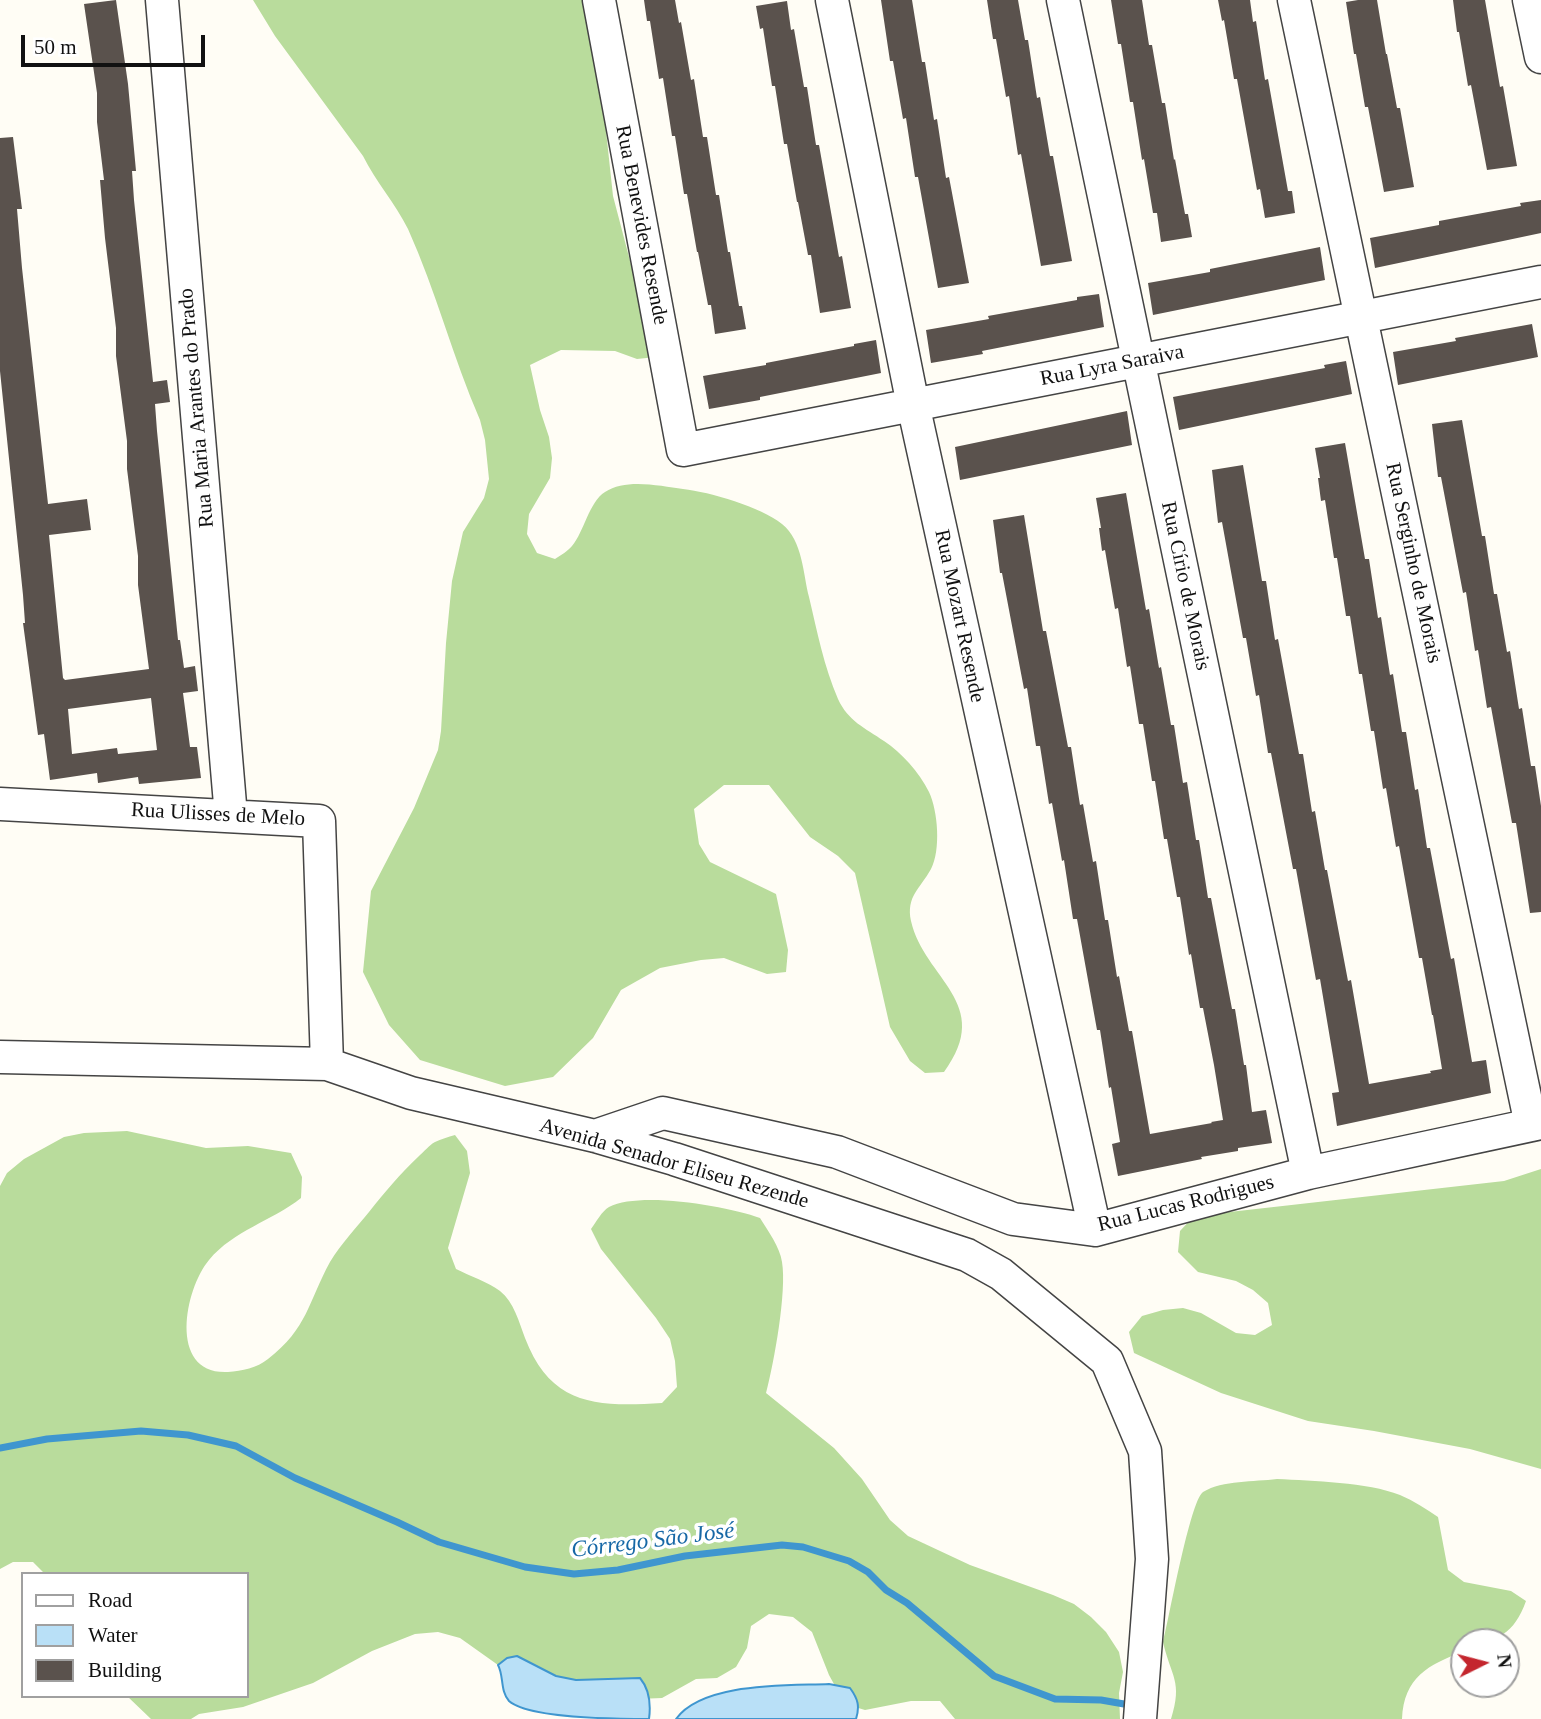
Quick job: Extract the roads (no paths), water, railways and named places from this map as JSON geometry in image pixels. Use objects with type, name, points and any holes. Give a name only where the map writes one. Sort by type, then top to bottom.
[{"type":"street","name":"Rua Maria Arantes do Prado","points":[[162,0],[231,816]]},
{"type":"street","name":"Rua Benevides Resende","points":[[599,0],[683,450]]},
{"type":"street","name":"Rua Mozart Resende","points":[[832,0],[913,405],[1095,1230]]},
{"type":"street","name":"Rua Círio de Morais","points":[[1063,0],[1308,1173]]},
{"type":"street","name":"Rua Serginho de Morais","points":[[1294,0],[1536,1124]]},
{"type":"street","points":[[1529,0],[1541,57]]},
{"type":"street","name":"Rua Lyra Saraiva","points":[[683,450],[1541,282]]},
{"type":"street","name":"Rua Ulisses de Melo","points":[[0,804],[319,821],[327,1064]]},
{"type":"street","name":"Avenida Senador Eliseu Rezende","points":[[0,1057],[327,1064],[411,1093],[595,1136],[674,1159],[967,1255],[1001,1274],[1107,1361],[1145,1451],[1152,1559],[1140,1719]]},
{"type":"street","name":"Rua Lucas Rodrigues","points":[[595,1136],[663,1113],[837,1152],[1013,1219],[1095,1230],[1308,1173],[1536,1124]]},
{"type":"water","points":[[517,1656],[556,1676],[576,1680],[640,1678],[649,1697],[649,1719],[575,1717],[519,1707],[506,1697],[498,1665],[507,1658]]},
{"type":"water","points":[[829,1684],[850,1688],[858,1703],[856,1719],[676,1719],[705,1698],[725,1692],[769,1686]]},
{"type":"waterway","name":"Córrego São José","points":[[0,1448],[47,1439],[141,1431],[188,1435],[236,1446],[295,1478],[439,1542],[525,1567],[574,1574],[618,1570],[685,1556],[782,1545],[803,1547],[849,1561],[868,1572],[886,1590],[907,1603],[994,1676],[1055,1699],[1101,1700],[1124,1704]]}]
